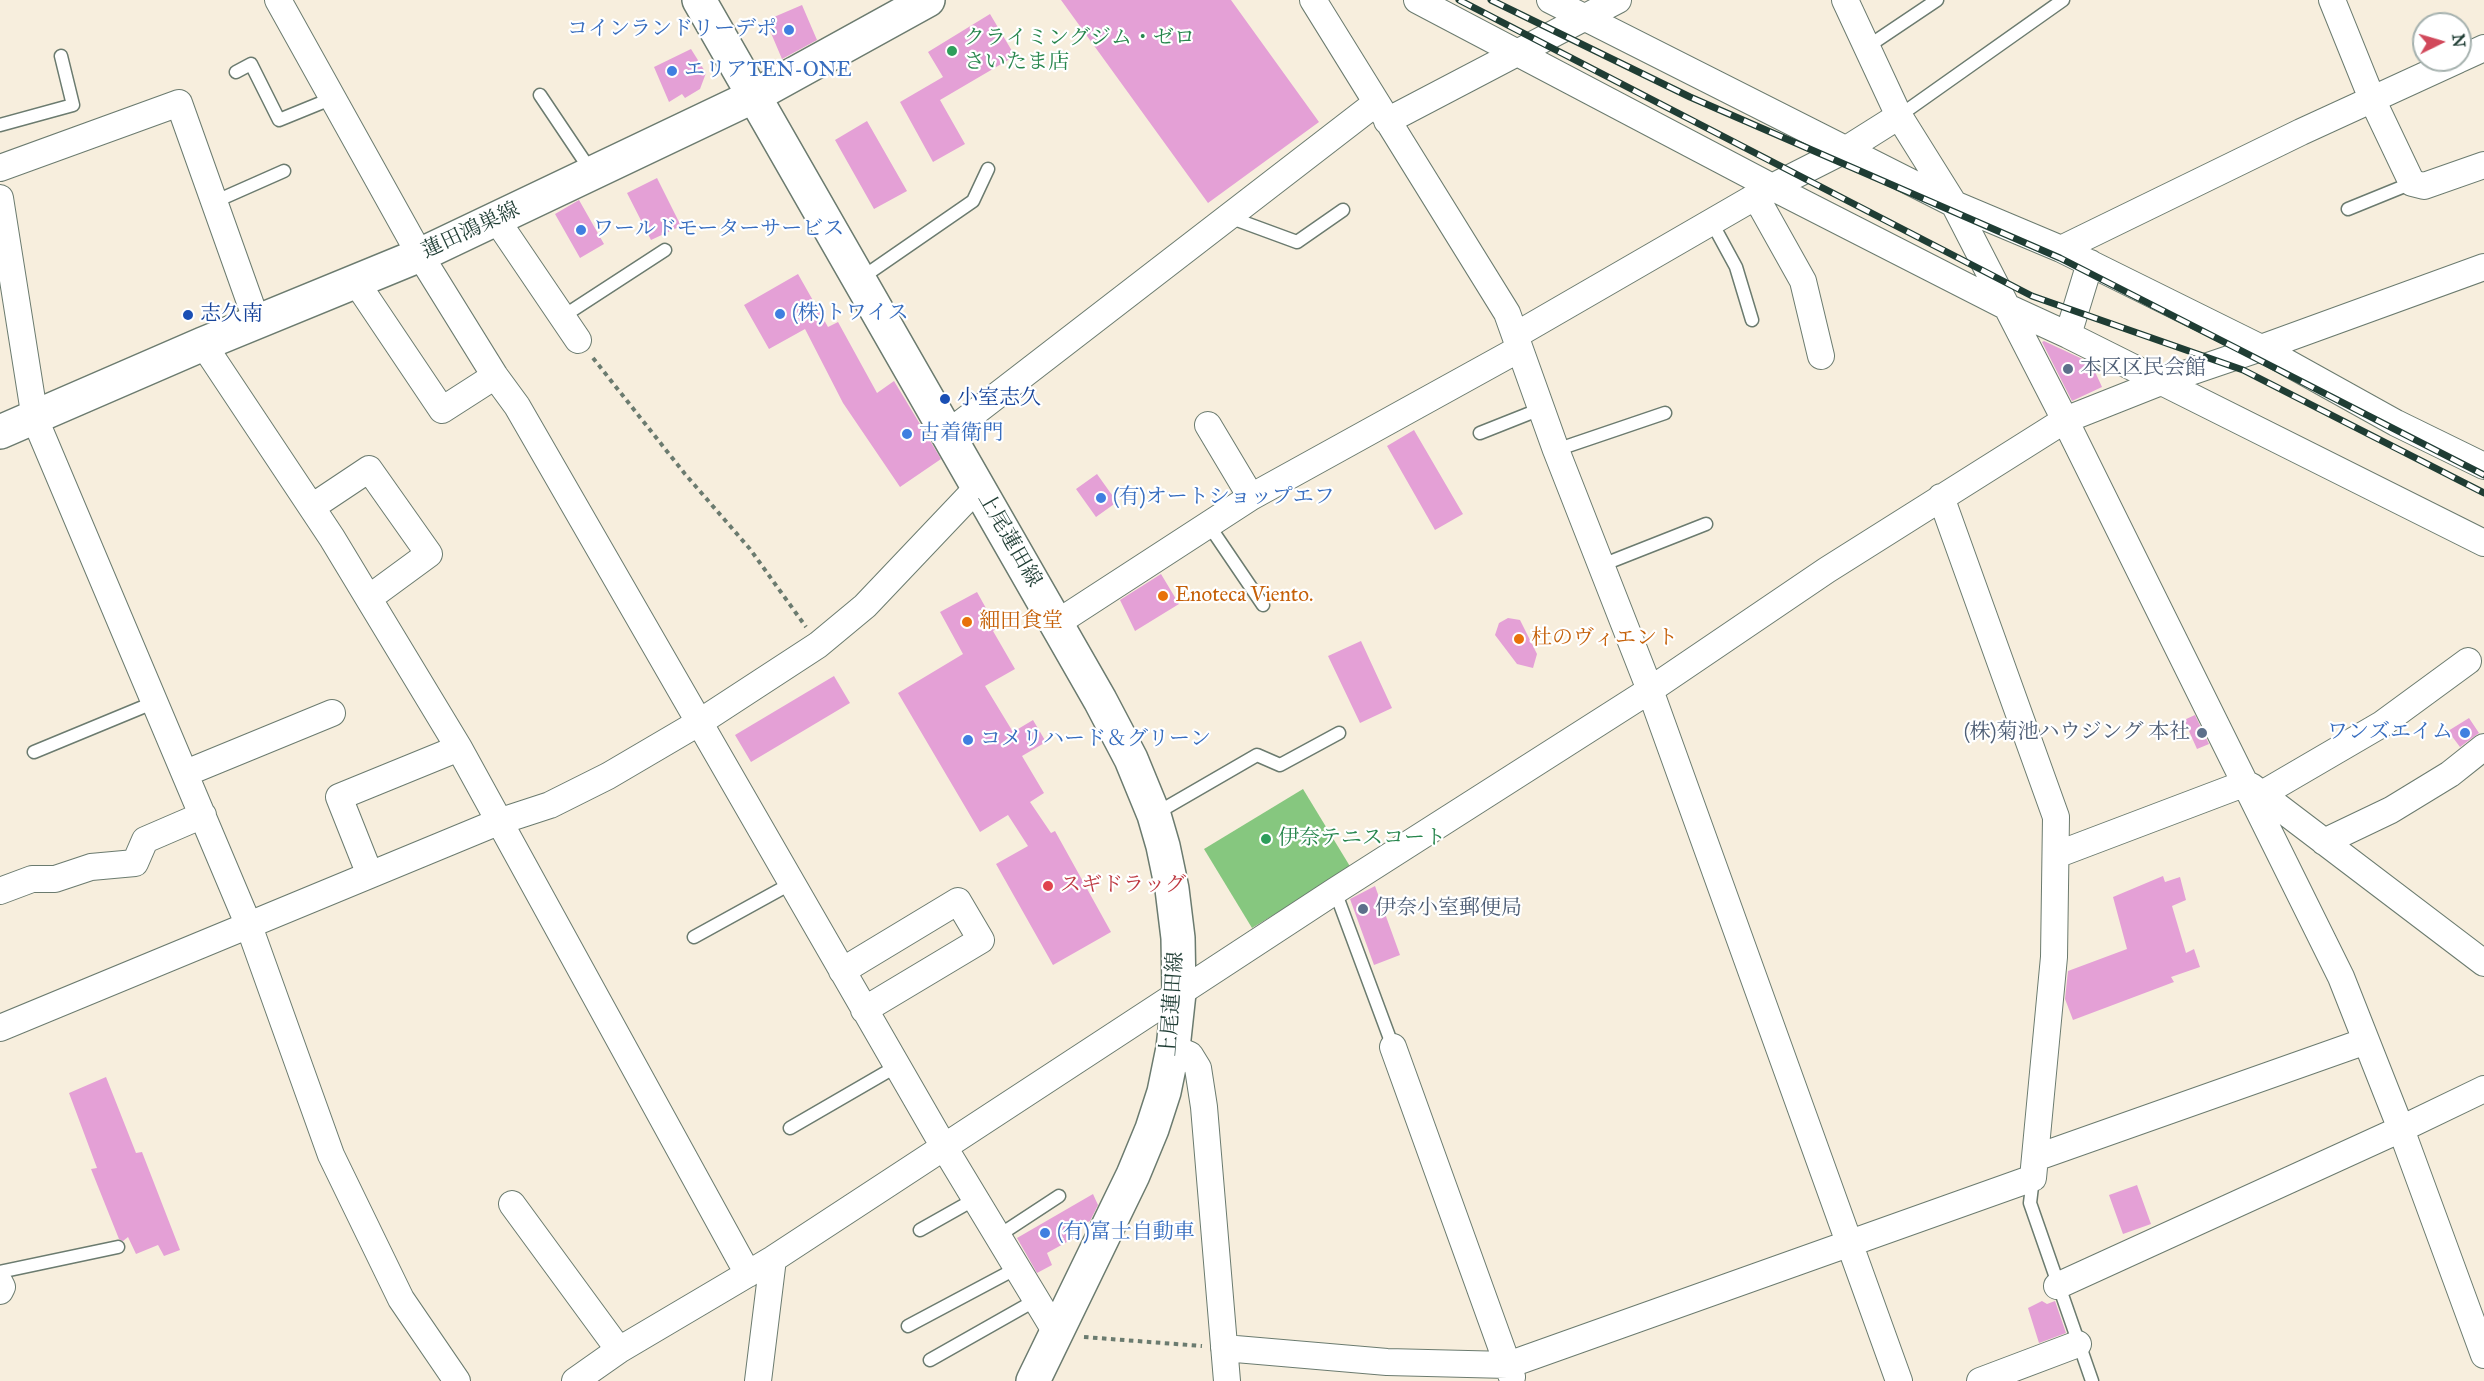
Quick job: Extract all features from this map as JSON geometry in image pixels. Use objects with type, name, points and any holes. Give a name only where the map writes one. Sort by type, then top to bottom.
[{"type":"main road","name":"上尾蓮田線","points":[[699,0],[1057,623],[1131,759],[1154,815],[1172,890],[1178,938],[1179,993],[1173,1048],[1164,1092],[1152,1129],[1110,1225],[1033,1381]]},
{"type":"main road","name":"蓮田鴻巣線","points":[[0,432],[35,419],[203,344],[420,255],[754,96],[928,0]]},
{"type":"street","points":[[278,0],[420,255],[495,376],[517,406],[864,1010],[1057,1335]]},
{"type":"street","points":[[1313,0],[1507,313],[1543,408],[1556,450],[1650,690],[1899,1381]]},
{"type":"street","points":[[1417,0],[1517,51],[1764,192],[2068,335],[2484,543]]},
{"type":"street","points":[[1550,0],[1954,204],[2091,263],[2261,348],[2396,423],[2484,466]]},
{"type":"street","points":[[947,434],[1229,217],[1382,112],[1517,51],[1618,0]]},
{"type":"street","points":[[1845,0],[1899,116],[1954,204],[2254,788],[2341,977],[2367,1041],[2484,1355]]},
{"type":"street","points":[[2332,0],[2372,99],[2412,183],[2424,186],[2484,165]]},
{"type":"street","points":[[2061,249],[2432,72]]},
{"type":"street","points":[[0,168],[179,103],[257,322]]},
{"type":"street","points":[[1057,623],[1251,498],[1518,342],[1712,221],[1845,150],[1899,116]]},
{"type":"street","points":[[1764,192],[1803,281],[1821,356]]},
{"type":"street","points":[[0,198],[35,419],[249,926],[331,1155],[401,1299],[457,1381]]},
{"type":"street","points":[[496,219],[578,340]]},
{"type":"street","points":[[2068,335],[2091,263]]},
{"type":"street","points":[[575,1381],[619,1350],[773,1259],[1335,891],[1650,690],[1827,570],[2065,420],[2161,382],[2484,267]]},
{"type":"street","points":[[356,282],[442,410],[495,376]]},
{"type":"street","points":[[203,344],[312,507],[459,748],[748,1274]]},
{"type":"street","points":[[1208,425],[1251,498]]},
{"type":"street","points":[[312,507],[369,469],[429,554],[369,598]]},
{"type":"street","points":[[0,1028],[498,822],[550,805],[608,776],[700,722],[818,645],[866,606],[978,487]]},
{"type":"street","points":[[1941,497],[2056,817],[2054,957],[2034,1168]]},
{"type":"street","points":[[2056,855],[2254,788],[2382,724],[2468,661]]},
{"type":"street","points":[[186,773],[332,713]]},
{"type":"street","points":[[2324,842],[2391,810],[2450,774],[2484,747]]},
{"type":"street","points":[[370,875],[339,797],[459,748]]},
{"type":"street","points":[[2254,788],[2484,963]]},
{"type":"street","points":[[0,891],[32,879],[55,879],[91,867],[135,863],[145,840],[203,815]]},
{"type":"street","points":[[842,971],[958,901],[981,940],[864,1010]]},
{"type":"street","points":[[1224,1348],[1388,1371],[1510,1373],[1850,1244],[2034,1168],[2367,1041]]},
{"type":"street","points":[[1393,1047],[1510,1373]]},
{"type":"street","points":[[1173,1048],[1190,1054],[1197,1068],[1204,1107],[1227,1381]]},
{"type":"street","points":[[2057,1286],[2484,1089]]},
{"type":"street","points":[[512,1204],[619,1350]]},
{"type":"street","points":[[758,1381],[773,1259]]},
{"type":"street","points":[[0,1282],[2,1287],[0,1291]]},
{"type":"street","points":[[1980,1381],[2078,1344]]},
{"type":"lane","points":[[1867,47],[1937,0]]},
{"type":"lane","points":[[1899,116],[2063,0]]},
{"type":"lane","points":[[0,125],[73,105],[61,56]]},
{"type":"lane","points":[[237,72],[251,63],[279,120],[333,98]]},
{"type":"lane","points":[[540,95],[592,173]]},
{"type":"lane","points":[[859,280],[973,201],[988,169]]},
{"type":"lane","points":[[214,202],[284,171]]},
{"type":"lane","points":[[2348,209],[2412,183]]},
{"type":"lane","points":[[1229,217],[1297,242],[1343,210]]},
{"type":"lane","points":[[1712,221],[1736,267],[1752,320]]},
{"type":"lane","points":[[562,317],[665,250]]},
{"type":"lane","points":[[1480,433],[1543,408]]},
{"type":"lane","points":[[1556,450],[1665,413]]},
{"type":"lane","points":[[1208,524],[1263,605]]},
{"type":"lane","points":[[1602,565],[1706,524]]},
{"type":"lane","points":[[34,752],[155,702]]},
{"type":"lane","points":[[1154,815],[1257,755],[1280,765],[1339,733]]},
{"type":"lane","points":[[694,937],[792,883]]},
{"type":"lane","points":[[1335,891],[1393,1047]]},
{"type":"lane","points":[[790,1128],[897,1066]]},
{"type":"lane","points":[[2034,1168],[2030,1203],[2057,1286],[2092,1381]]},
{"type":"lane","points":[[998,1236],[1059,1196]]},
{"type":"lane","points":[[920,1230],[975,1199]]},
{"type":"lane","points":[[0,1272],[118,1247]]},
{"type":"lane","points":[[908,1326],[1017,1268]]},
{"type":"lane","points":[[930,1360],[1036,1300]]},
{"type":"path","points":[[578,340],[685,474],[750,549],[818,645]]},
{"type":"path","points":[[1057,1335],[1224,1348]]},
{"type":"green space","points":[[1303,789],[1351,868],[1252,928],[1204,849]]},
{"type":"building","points":[[1061,0],[1231,0],[1319,122],[1208,203]]},
{"type":"building","points":[[802,5],[817,40],[782,59],[768,26],[776,22],[774,17]]},
{"type":"building","points":[[990,14],[1015,56],[940,100],[965,144],[933,162],[900,102],[943,77],[928,52]]},
{"type":"building","points":[[691,49],[706,73],[700,89],[685,98],[682,94],[669,102],[654,67]]},
{"type":"building","points":[[867,121],[907,191],[874,209],[835,140]]},
{"type":"building","points":[[657,178],[681,226],[651,240],[627,193]]},
{"type":"building","points":[[579,200],[604,244],[580,258],[555,214]]},
{"type":"building","points":[[798,274],[828,327],[838,322],[877,393],[894,381],[941,459],[900,487],[843,403],[805,329],[769,349],[744,305]]},
{"type":"building","points":[[2042,342],[2091,363],[2102,387],[2072,401]]},
{"type":"building","points":[[1414,430],[1463,514],[1435,530],[1387,446]]},
{"type":"building","points":[[1097,474],[1117,502],[1096,517],[1076,489]]},
{"type":"building","points":[[1161,574],[1179,604],[1135,631],[1120,600]]},
{"type":"building","points":[[977,592],[997,628],[993,631],[1015,669],[985,686],[1013,732],[1033,720],[1046,742],[1022,756],[1044,793],[1030,802],[1051,833],[1055,831],[1111,932],[1053,965],[996,864],[1028,846],[1008,815],[980,832],[898,693],[963,654],[940,612]]},
{"type":"building","points":[[1508,618],[1520,620],[1537,654],[1533,668],[1517,664],[1495,635],[1499,623]]},
{"type":"building","points":[[1361,641],[1392,708],[1360,723],[1328,656]]},
{"type":"building","points":[[834,676],[850,703],[751,762],[735,735]]},
{"type":"building","points":[[2195,715],[2209,744],[2197,749],[2184,720]]},
{"type":"building","points":[[2469,718],[2479,733],[2460,747],[2448,731]]},
{"type":"building","points":[[2163,876],[2165,882],[2180,877],[2186,900],[2172,906],[2186,953],[2194,949],[2200,967],[2171,977],[2174,982],[2073,1020],[2065,999],[2068,971],[2127,949],[2113,897]]},
{"type":"building","points":[[1375,886],[1400,955],[1374,965],[1350,899]]},
{"type":"building","points":[[106,1077],[136,1153],[142,1152],[180,1250],[164,1256],[158,1245],[136,1254],[128,1237],[123,1241],[119,1239],[91,1169],[97,1168],[69,1093]]},
{"type":"building","points":[[2137,1185],[2151,1224],[2123,1234],[2109,1195]]},
{"type":"building","points":[[1093,1194],[1098,1205],[1090,1221],[1075,1228],[1076,1237],[1047,1253],[1052,1265],[1037,1273],[1017,1238]]},
{"type":"building","points":[[2042,1301],[2047,1304],[2055,1301],[2066,1333],[2039,1343],[2028,1308]]},
{"type":"railway","points":[[1459,0],[2032,296],[2243,370],[2484,493]]},
{"type":"railway","points":[[1491,0],[1690,97],[2060,258],[2484,475]]},
{"type":"place","name":"コインランドリーデポ","points":[[789,30]]},
{"type":"place","name":"クライミングジム・ゼロ さいたま店","points":[[952,51]]},
{"type":"place","name":"エリアTEN-ONE","points":[[672,71]]},
{"type":"place","name":"ワールドモーターサービス","points":[[581,230]]},
{"type":"place","name":"(株)トワイス","points":[[780,314]]},
{"type":"place","name":"志久南","points":[[188,315]]},
{"type":"place","name":"本区区民会館","points":[[2068,369]]},
{"type":"place","name":"小室志久","points":[[945,399]]},
{"type":"place","name":"古着衛門","points":[[907,434]]},
{"type":"place","name":"(有)オートショップエフ","points":[[1101,498]]},
{"type":"place","name":"Enoteca Viento.","points":[[1163,596]]},
{"type":"place","name":"細田食堂","points":[[967,622]]},
{"type":"place","name":"杜のヴィエント","points":[[1519,639]]},
{"type":"place","name":"(株)菊池ハウジング 本社","points":[[2202,733]]},
{"type":"place","name":"ワンズエイム","points":[[2465,733]]},
{"type":"place","name":"コメリハード＆グリーン","points":[[968,740]]},
{"type":"place","name":"伊奈テニスコート","points":[[1266,839]]},
{"type":"place","name":"スギドラッグ","points":[[1048,886]]},
{"type":"place","name":"伊奈小室郵便局","points":[[1363,909]]},
{"type":"place","name":"(有)富士自動車","points":[[1045,1233]]}]
